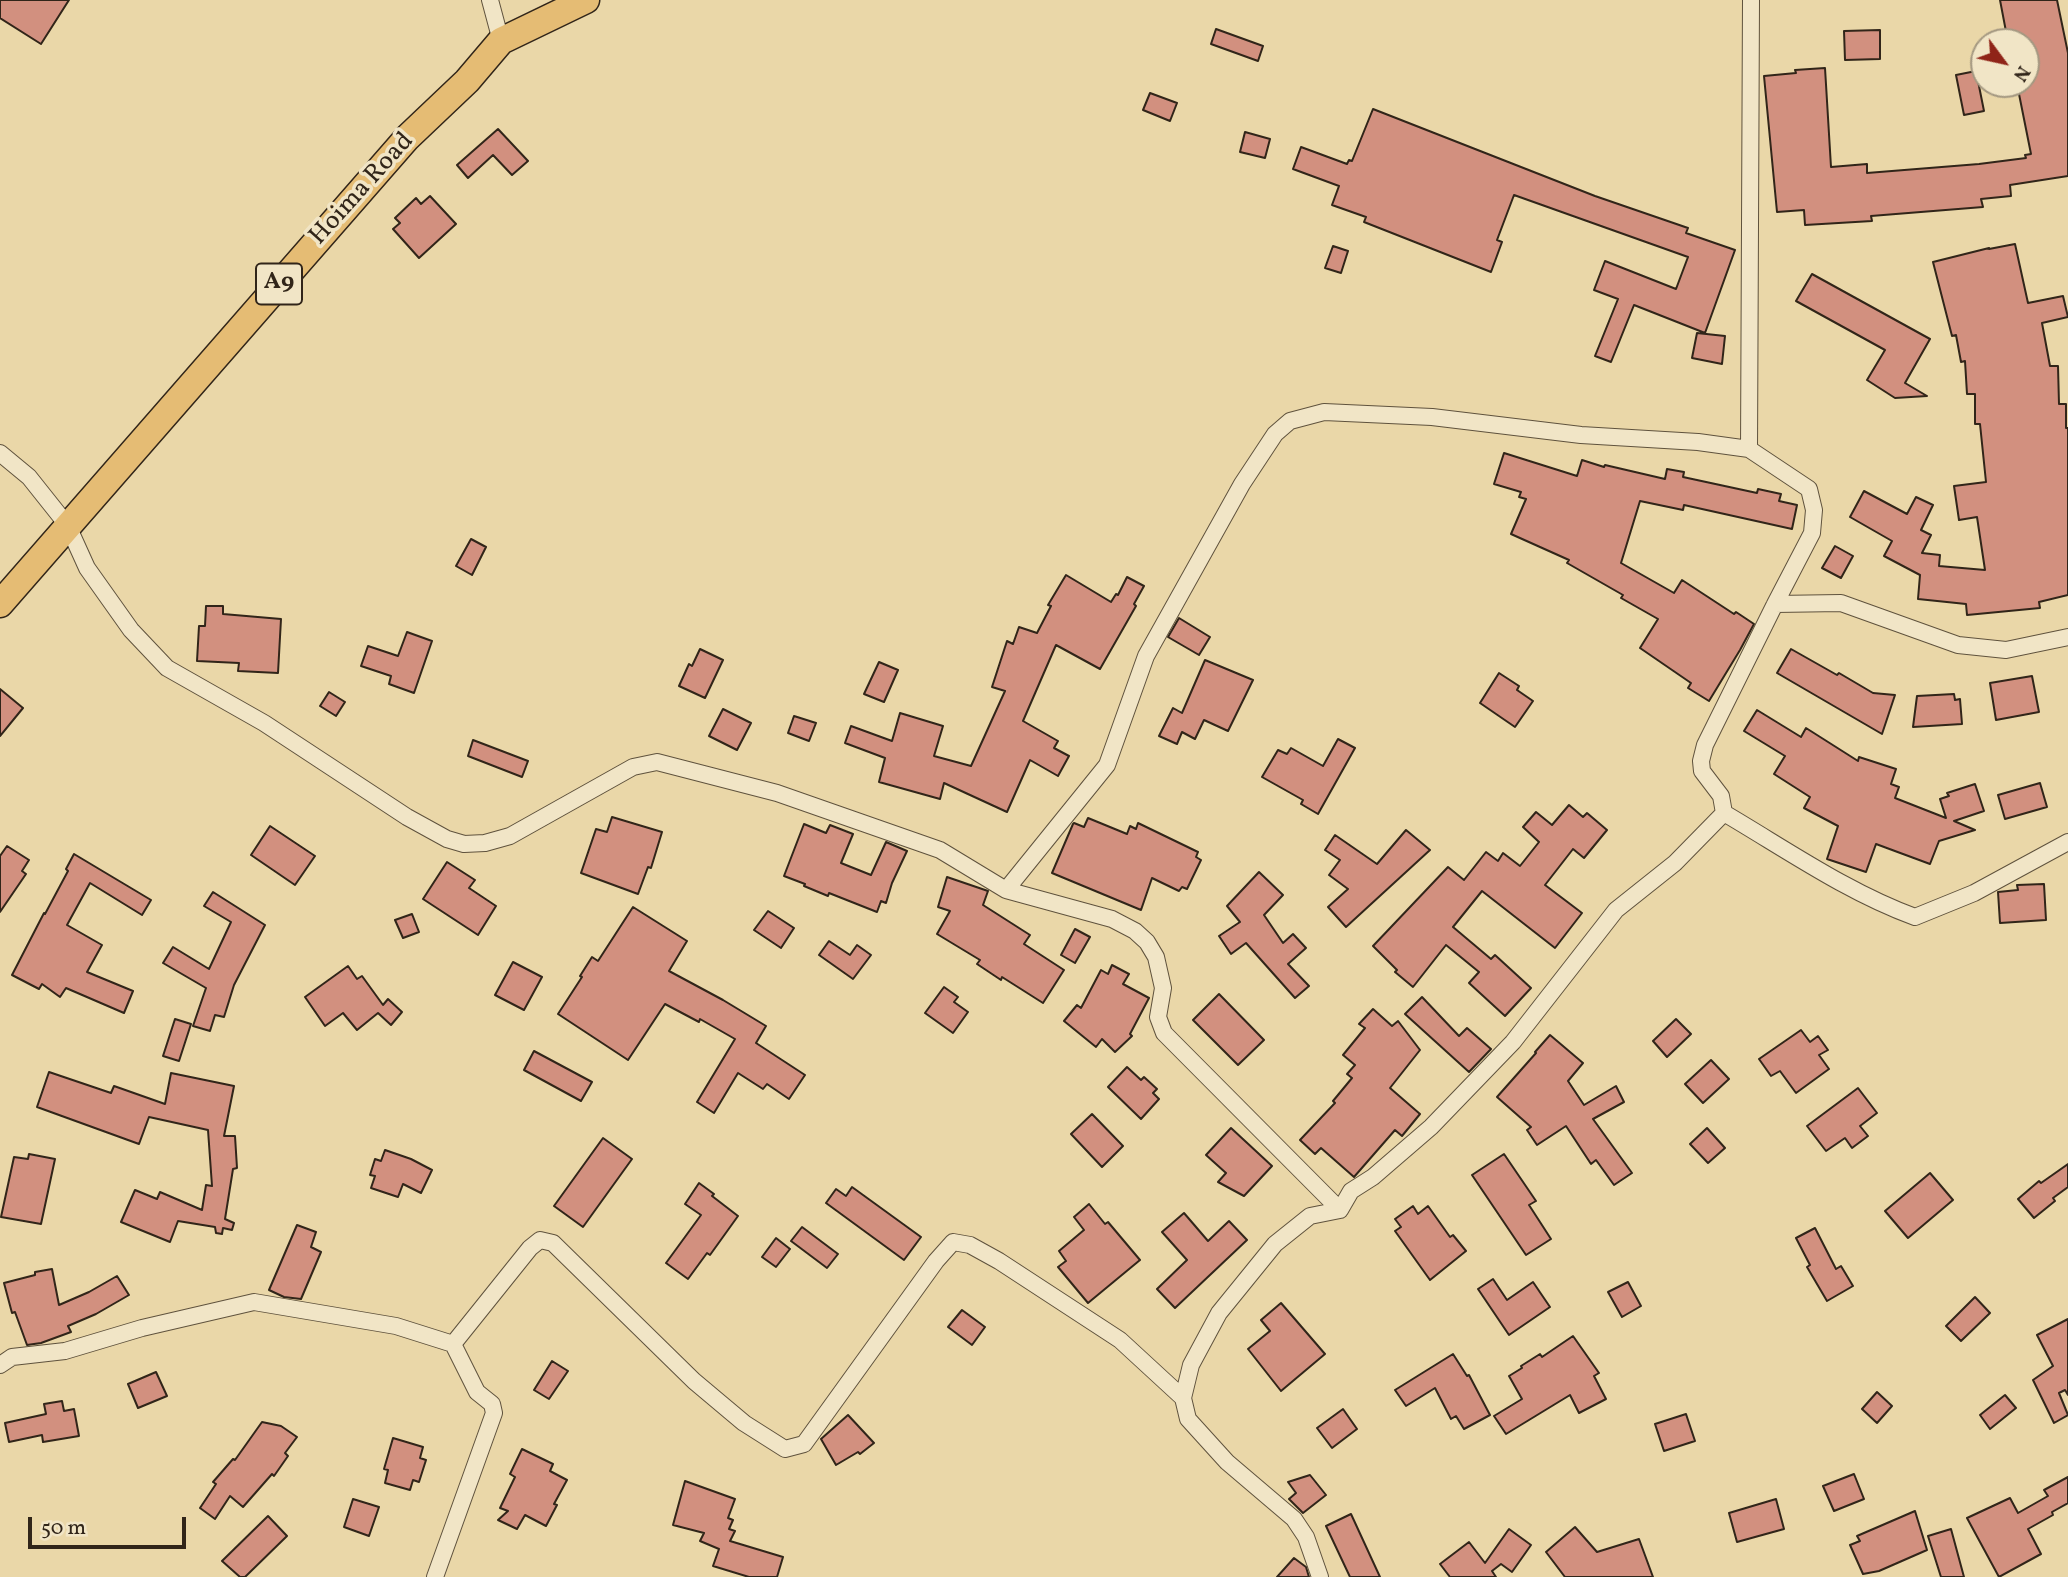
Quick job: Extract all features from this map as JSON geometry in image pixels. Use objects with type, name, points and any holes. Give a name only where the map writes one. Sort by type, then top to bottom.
[{"type":"main road","name":"Hoima Road","points":[[0,604],[407,138],[467,81],[501,41],[586,0]]},
{"type":"street","points":[[490,0],[501,41]]},
{"type":"street","points":[[1749,449],[1751,0]]},
{"type":"street","points":[[1006,890],[1107,765],[1146,656],[1242,484],[1275,434],[1290,421],[1324,412],[1432,417],[1581,435],[1698,442],[1749,449],[1809,489],[1814,510],[1812,533],[1705,746],[1701,761],[1702,771],[1721,796],[1724,813],[1839,882],[1915,917],[1974,893],[2068,842]]},
{"type":"street","points":[[0,453],[29,477],[68,526],[87,568],[131,630],[167,668],[264,723],[407,817],[447,839],[464,844],[485,843],[510,836],[633,767],[657,762],[777,793],[940,850],[1006,890],[1112,919],[1135,931],[1147,942],[1156,957],[1163,988],[1158,1017],[1164,1033],[1340,1210]]},
{"type":"street","points":[[1774,604],[1842,603],[1958,645],[2006,650],[2068,637]]},
{"type":"street","points":[[1320,1577],[1306,1537],[1294,1519],[1227,1462],[1188,1419],[1183,1398],[1191,1365],[1219,1313],[1275,1244],[1310,1216],[1340,1210],[1351,1191],[1373,1177],[1432,1127],[1513,1042],[1616,910],[1675,863],[1724,813]]},
{"type":"street","points":[[453,1344],[530,1248],[540,1240],[553,1243],[694,1381],[744,1423],[785,1449],[804,1444],[936,1261],[953,1242],[970,1245],[999,1261],[1120,1340],[1183,1398]]},
{"type":"street","points":[[0,1365],[12,1357],[65,1351],[142,1328],[254,1302],[396,1326],[453,1344],[477,1392],[492,1404],[494,1413],[435,1577]]},
{"type":"building","points":[[0,0],[69,0],[41,44],[0,18]]},
{"type":"building","points":[[2000,0],[2057,0],[2068,53],[2068,176],[2010,185],[2011,196],[1981,199],[1983,207],[1871,216],[1872,221],[1805,225],[1804,210],[1777,212],[1764,76],[1825,68],[1831,167],[1867,164],[1867,173],[1979,164],[2026,158],[2025,155],[2031,154],[2020,98],[2040,98],[2040,28],[2005,28]]},
{"type":"building","points":[[1216,29],[1263,46],[1258,61],[1211,44]]},
{"type":"building","points":[[1880,30],[1880,59],[1845,60],[1844,31]]},
{"type":"building","points":[[1970,72],[1970,98],[1981,98],[1984,111],[1964,115],[1956,75]]},
{"type":"building","points":[[1150,93],[1177,103],[1170,121],[1143,110]]},
{"type":"building","points":[[1373,109],[1595,196],[1688,228],[1686,233],[1735,250],[1705,333],[1634,305],[1611,362],[1595,356],[1618,299],[1594,290],[1605,261],[1676,289],[1688,257],[1514,195],[1497,240],[1502,242],[1491,272],[1364,222],[1366,217],[1332,205],[1339,186],[1293,169],[1301,147],[1347,164],[1349,160],[1352,161]]},
{"type":"building","points":[[498,129],[528,161],[512,175],[493,155],[468,178],[457,165]]},
{"type":"building","points":[[1245,132],[1270,139],[1265,158],[1240,152]]},
{"type":"building","points":[[430,196],[456,224],[419,258],[393,229],[400,223],[395,218],[416,198],[421,204]]},
{"type":"building","points":[[2015,244],[2028,303],[2063,296],[2068,317],[2042,323],[2050,366],[2058,366],[2059,404],[2066,404],[2068,595],[2039,602],[2040,608],[1967,615],[1966,604],[1918,599],[1920,575],[1884,556],[1892,541],[1850,517],[1864,491],[1907,514],[1916,497],[1933,505],[1921,530],[1931,535],[1922,553],[1940,555],[1939,566],[1985,570],[1977,517],[1959,520],[1954,486],[1986,482],[1980,424],[1975,424],[1975,394],[1967,394],[1965,361],[1961,362],[1956,335],[1952,336],[1933,262]]},
{"type":"building","points":[[1333,246],[1348,251],[1341,273],[1325,268]]},
{"type":"building","points":[[1812,274],[1930,339],[1905,383],[1927,396],[1895,398],[1867,380],[1885,350],[1796,301]]},
{"type":"building","points":[[1697,333],[1725,336],[1722,364],[1692,358]]},
{"type":"building","points":[[1504,453],[1577,476],[1582,460],[1665,479],[1667,469],[1684,472],[1683,477],[1757,493],[1758,489],[1781,494],[1779,501],[1797,505],[1792,529],[1684,505],[1683,510],[1640,501],[1621,563],[1674,593],[1682,580],[1754,624],[1709,701],[1688,688],[1691,683],[1640,648],[1658,619],[1567,563],[1569,560],[1511,534],[1526,499],[1519,497],[1521,492],[1494,484]]},
{"type":"building","points":[[471,539],[486,547],[472,575],[456,566]]},
{"type":"building","points":[[1835,546],[1853,556],[1841,578],[1822,568]]},
{"type":"building","points":[[1066,575],[1111,602],[1116,594],[1118,595],[1127,577],[1144,586],[1134,604],[1136,606],[1100,669],[1056,645],[1023,721],[1058,741],[1054,748],[1069,756],[1058,776],[1030,760],[1007,812],[944,783],[940,799],[879,782],[885,758],[845,743],[851,726],[892,741],[900,713],[943,726],[934,756],[971,766],[1005,691],[992,687],[1007,641],[1013,644],[1019,627],[1037,633],[1051,606],[1048,605]]},
{"type":"building","points":[[206,606],[223,606],[223,614],[281,619],[278,673],[238,671],[239,663],[197,661],[199,626],[205,626]]},
{"type":"building","points":[[1179,618],[1210,637],[1199,655],[1168,637]]},
{"type":"building","points":[[407,632],[432,641],[414,693],[389,684],[391,676],[361,666],[368,646],[398,656]]},
{"type":"building","points":[[700,649],[723,660],[705,698],[679,686],[689,664],[692,666]]},
{"type":"building","points":[[1791,649],[1873,693],[1895,695],[1882,734],[1777,673]]},
{"type":"building","points":[[1205,660],[1253,680],[1228,731],[1204,720],[1195,739],[1182,732],[1177,744],[1159,736],[1173,708],[1182,713]]},
{"type":"building","points":[[879,662],[898,670],[884,702],[864,694]]},
{"type":"building","points":[[1499,673],[1519,686],[1517,690],[1533,701],[1515,727],[1480,703]]},
{"type":"building","points":[[2032,676],[2039,712],[1996,720],[1990,683]]},
{"type":"building","points":[[0,689],[23,708],[0,736]]},
{"type":"building","points":[[329,692],[345,702],[336,716],[320,706]]},
{"type":"building","points":[[1954,694],[1955,700],[1960,699],[1962,724],[1913,727],[1917,696]]},
{"type":"building","points":[[723,709],[751,723],[737,750],[709,736]]},
{"type":"building","points":[[1757,710],[1801,737],[1806,728],[1858,761],[1859,757],[1896,769],[1891,784],[1899,787],[1895,798],[1946,818],[1940,799],[1949,796],[1947,793],[1975,784],[1984,811],[1954,821],[1975,830],[1939,841],[1930,864],[1876,844],[1866,872],[1827,859],[1838,826],[1804,808],[1810,797],[1774,774],[1785,756],[1744,731]]},
{"type":"building","points":[[794,716],[816,723],[809,741],[788,733]]},
{"type":"building","points":[[1338,739],[1355,748],[1318,814],[1301,804],[1303,800],[1262,777],[1278,750],[1287,754],[1291,748],[1323,766]]},
{"type":"building","points":[[473,740],[528,761],[522,777],[468,756]]},
{"type":"building","points":[[2040,783],[2047,807],[2005,819],[1998,795]]},
{"type":"building","points":[[1569,805],[1583,817],[1587,813],[1607,830],[1584,858],[1573,849],[1545,885],[1582,913],[1555,948],[1482,891],[1453,927],[1491,959],[1495,955],[1531,988],[1505,1016],[1469,983],[1479,972],[1446,945],[1413,987],[1395,972],[1397,970],[1373,946],[1448,867],[1464,880],[1486,852],[1498,861],[1503,853],[1520,866],[1539,842],[1523,827],[1536,812],[1552,825]]},
{"type":"building","points":[[612,817],[662,832],[651,868],[648,867],[638,894],[581,873],[596,829],[607,832]]},
{"type":"building","points":[[1088,818],[1127,834],[1130,826],[1136,829],[1138,823],[1198,852],[1196,857],[1201,860],[1187,889],[1182,887],[1179,891],[1152,878],[1141,910],[1052,873],[1073,824],[1084,827]]},
{"type":"building","points":[[804,824],[826,833],[830,825],[853,834],[841,863],[871,875],[886,842],[907,851],[886,903],[881,901],[877,912],[829,893],[828,896],[784,876]]},
{"type":"building","points":[[270,826],[315,856],[295,885],[251,855]]},
{"type":"building","points":[[1406,830],[1430,850],[1346,927],[1328,907],[1348,889],[1329,875],[1340,860],[1325,850],[1335,835],[1377,864]]},
{"type":"building","points":[[7,846],[29,860],[22,871],[26,874],[0,912],[0,856]]},
{"type":"building","points":[[74,854],[151,900],[142,915],[90,883],[67,925],[102,945],[87,972],[133,991],[124,1013],[66,988],[60,997],[42,984],[39,989],[12,975],[68,871],[66,869]]},
{"type":"building","points":[[447,862],[475,880],[469,888],[496,906],[478,935],[423,899]]},
{"type":"building","points":[[1259,872],[1283,895],[1264,915],[1283,943],[1293,934],[1306,948],[1288,964],[1309,986],[1295,998],[1246,943],[1231,954],[1219,936],[1240,922],[1227,906]]},
{"type":"building","points":[[947,877],[988,891],[983,905],[1030,935],[1024,944],[1064,970],[1043,1003],[1002,977],[1001,980],[977,964],[980,960],[937,934],[950,911],[938,907]]},
{"type":"building","points":[[2044,884],[2046,920],[2000,923],[1998,892],[2018,890],[2017,885]]},
{"type":"building","points":[[213,892],[265,925],[234,985],[224,1017],[215,1015],[210,1031],[193,1026],[206,988],[163,963],[173,947],[209,969],[231,922],[204,906]]},
{"type":"building","points":[[633,907],[687,941],[669,971],[766,1026],[756,1043],[805,1075],[789,1099],[767,1084],[763,1089],[738,1073],[714,1113],[697,1102],[735,1039],[700,1019],[699,1022],[665,1004],[628,1060],[558,1014],[592,957],[598,961]]},
{"type":"building","points":[[768,911],[794,928],[781,948],[754,930]]},
{"type":"building","points":[[412,914],[419,932],[403,938],[395,920]]},
{"type":"building","points":[[1075,929],[1090,937],[1075,963],[1061,955]]},
{"type":"building","points":[[829,941],[850,955],[857,945],[871,955],[853,979],[819,955]]},
{"type":"building","points":[[513,962],[542,977],[524,1010],[495,995]]},
{"type":"building","points":[[1112,965],[1129,974],[1123,984],[1149,998],[1130,1034],[1132,1036],[1115,1052],[1102,1039],[1096,1047],[1064,1021],[1077,1005],[1081,1008],[1101,970],[1108,974]]},
{"type":"building","points":[[348,966],[357,979],[362,976],[383,1005],[388,999],[402,1012],[391,1025],[378,1013],[357,1030],[343,1013],[325,1026],[305,997]]},
{"type":"building","points":[[944,987],[958,997],[954,1002],[968,1012],[953,1033],[925,1013]]},
{"type":"building","points":[[1219,994],[1264,1040],[1238,1065],[1193,1020]]},
{"type":"building","points":[[1422,997],[1459,1036],[1467,1028],[1491,1049],[1469,1072],[1405,1014]]},
{"type":"building","points":[[1373,1009],[1392,1026],[1398,1021],[1420,1050],[1390,1088],[1420,1114],[1402,1136],[1395,1130],[1354,1177],[1321,1148],[1315,1154],[1300,1140],[1335,1103],[1333,1101],[1352,1078],[1347,1074],[1355,1065],[1343,1055],[1365,1028],[1359,1024]]},
{"type":"building","points":[[175,1019],[191,1024],[179,1061],[163,1056]]},
{"type":"building","points":[[1676,1019],[1691,1034],[1667,1057],[1653,1041]]},
{"type":"building","points":[[1801,1030],[1810,1042],[1818,1036],[1828,1050],[1819,1055],[1829,1069],[1796,1093],[1780,1071],[1771,1076],[1759,1059]]},
{"type":"building","points":[[1550,1035],[1583,1063],[1568,1081],[1584,1105],[1616,1086],[1624,1102],[1593,1119],[1632,1173],[1614,1185],[1596,1160],[1591,1164],[1566,1126],[1537,1145],[1527,1130],[1531,1127],[1497,1097]]},
{"type":"building","points":[[534,1051],[592,1082],[581,1101],[524,1070]]},
{"type":"building","points":[[1711,1060],[1729,1079],[1703,1103],[1685,1084]]},
{"type":"building","points":[[1127,1067],[1141,1080],[1144,1077],[1157,1089],[1153,1093],[1159,1099],[1141,1119],[1108,1087]]},
{"type":"building","points":[[49,1072],[111,1093],[114,1086],[165,1104],[171,1073],[234,1086],[224,1136],[235,1136],[237,1168],[233,1169],[225,1219],[234,1223],[232,1230],[223,1228],[222,1234],[216,1233],[215,1227],[178,1221],[170,1242],[121,1222],[135,1190],[157,1199],[160,1192],[202,1210],[206,1185],[212,1186],[208,1130],[149,1117],[139,1144],[37,1107]]},
{"type":"building","points":[[1858,1088],[1877,1113],[1860,1126],[1868,1136],[1852,1148],[1845,1138],[1826,1151],[1807,1126]]},
{"type":"building","points":[[1092,1114],[1123,1146],[1102,1167],[1071,1134]]},
{"type":"building","points":[[1231,1128],[1272,1166],[1244,1196],[1218,1182],[1226,1173],[1206,1155]]},
{"type":"building","points":[[1707,1128],[1725,1148],[1708,1163],[1690,1144]]},
{"type":"building","points":[[603,1138],[632,1159],[583,1227],[554,1206]]},
{"type":"building","points":[[385,1150],[432,1170],[421,1193],[403,1184],[398,1197],[371,1188],[375,1176],[370,1175],[375,1159],[381,1161]]},
{"type":"building","points":[[29,1154],[55,1159],[41,1224],[1,1217],[14,1157],[28,1159]]},
{"type":"building","points":[[1504,1154],[1536,1201],[1529,1205],[1551,1239],[1526,1255],[1472,1175]]},
{"type":"building","points":[[2068,1164],[2068,1187],[2034,1218],[2018,1199],[2039,1181],[2041,1183]]},
{"type":"building","points":[[1930,1173],[1953,1200],[1908,1238],[1885,1211]]},
{"type":"building","points":[[699,1183],[738,1216],[710,1255],[707,1253],[688,1279],[666,1263],[701,1215],[685,1204]]},
{"type":"building","points":[[852,1187],[921,1237],[904,1260],[826,1203],[836,1189],[846,1196]]},
{"type":"building","points":[[1089,1204],[1140,1260],[1088,1303],[1058,1267],[1066,1261],[1059,1251],[1084,1230],[1074,1217]]},
{"type":"building","points":[[1413,1206],[1418,1214],[1428,1206],[1450,1237],[1453,1235],[1466,1251],[1430,1280],[1395,1231],[1401,1227],[1395,1219]]},
{"type":"building","points":[[1184,1213],[1208,1241],[1229,1221],[1247,1240],[1175,1308],[1157,1289],[1187,1260],[1162,1232]]},
{"type":"building","points":[[297,1225],[316,1232],[311,1247],[321,1252],[301,1299],[284,1297],[269,1290]]},
{"type":"building","points":[[802,1227],[838,1254],[827,1268],[791,1241]]},
{"type":"building","points":[[1815,1228],[1836,1269],[1841,1266],[1853,1286],[1827,1301],[1807,1267],[1810,1265],[1796,1238]]},
{"type":"building","points":[[776,1238],[790,1249],[776,1267],[762,1257]]},
{"type":"building","points":[[52,1269],[59,1305],[117,1276],[129,1295],[68,1326],[71,1332],[27,1345],[15,1312],[12,1313],[4,1283]]},
{"type":"building","points":[[1493,1279],[1507,1300],[1533,1282],[1550,1307],[1509,1335],[1478,1289]]},
{"type":"building","points":[[1628,1282],[1641,1306],[1622,1317],[1608,1292]]},
{"type":"building","points":[[1975,1297],[1990,1313],[1961,1341],[1946,1326]]},
{"type":"building","points":[[1281,1303],[1325,1354],[1281,1391],[1248,1349],[1270,1331],[1261,1320]]},
{"type":"building","points":[[962,1310],[985,1327],[972,1345],[948,1327]]},
{"type":"building","points":[[2068,1319],[2068,1395],[2065,1390],[2059,1393],[2068,1415],[2054,1423],[2033,1380],[2053,1366],[2037,1335]]},
{"type":"building","points":[[1573,1336],[1599,1373],[1594,1376],[1606,1399],[1579,1413],[1570,1395],[1506,1434],[1494,1416],[1522,1399],[1509,1376],[1540,1354],[1542,1357]]},
{"type":"building","points":[[1453,1354],[1467,1376],[1469,1375],[1490,1415],[1464,1429],[1456,1416],[1451,1419],[1435,1388],[1406,1406],[1395,1390]]},
{"type":"building","points":[[552,1361],[568,1371],[549,1399],[534,1390]]},
{"type":"building","points":[[156,1372],[167,1396],[138,1408],[128,1384]]},
{"type":"building","points":[[1877,1392],[1892,1406],[1877,1423],[1862,1409]]},
{"type":"building","points":[[2005,1395],[2016,1408],[1990,1429],[1980,1415]]},
{"type":"building","points":[[62,1401],[64,1411],[74,1409],[79,1436],[43,1442],[42,1435],[9,1442],[5,1423],[46,1414],[44,1404]]},
{"type":"building","points":[[1343,1409],[1357,1429],[1332,1448],[1317,1428]]},
{"type":"building","points":[[1686,1414],[1695,1441],[1664,1451],[1655,1424]]},
{"type":"building","points":[[848,1415],[874,1443],[860,1454],[858,1452],[836,1465],[821,1439]]},
{"type":"building","points":[[262,1422],[281,1426],[297,1437],[285,1453],[288,1456],[274,1476],[272,1474],[243,1507],[230,1496],[215,1519],[200,1508],[216,1484],[213,1482],[233,1459],[235,1460]]},
{"type":"building","points":[[393,1438],[423,1447],[420,1458],[426,1460],[419,1482],[413,1480],[410,1490],[385,1483],[388,1470],[384,1469]]},
{"type":"building","points":[[522,1449],[553,1464],[550,1471],[567,1480],[546,1526],[525,1515],[517,1529],[498,1520],[508,1511],[500,1508],[515,1477],[510,1474]]},
{"type":"building","points":[[1854,1474],[1864,1499],[1834,1511],[1823,1486]]},
{"type":"building","points":[[1310,1475],[1326,1495],[1303,1513],[1289,1499],[1296,1493],[1288,1482]]},
{"type":"building","points":[[2068,1477],[2068,1503],[2028,1529],[2041,1554],[1999,1577],[1967,1518],[2010,1498],[2018,1513],[2048,1496],[2044,1490]]},
{"type":"building","points":[[685,1481],[735,1499],[728,1518],[733,1520],[729,1529],[735,1531],[730,1541],[783,1557],[777,1577],[749,1577],[713,1566],[719,1549],[700,1541],[704,1533],[673,1525]]},
{"type":"building","points":[[353,1499],[379,1507],[369,1536],[344,1527]]},
{"type":"building","points":[[1776,1499],[1784,1529],[1737,1542],[1729,1513]]},
{"type":"building","points":[[1915,1511],[1927,1550],[1879,1571],[1863,1574],[1850,1545],[1860,1541],[1857,1536]]},
{"type":"building","points":[[1351,1514],[1380,1577],[1350,1577],[1326,1526]]},
{"type":"building","points":[[268,1516],[287,1536],[245,1577],[240,1577],[222,1561]]},
{"type":"building","points":[[1575,1527],[1597,1552],[1639,1539],[1653,1577],[1565,1577],[1546,1552]]},
{"type":"building","points":[[1509,1529],[1531,1545],[1512,1572],[1501,1564],[1492,1571],[1496,1577],[1450,1577],[1440,1564],[1469,1542],[1485,1563]]},
{"type":"building","points":[[1951,1529],[1964,1577],[1941,1577],[1928,1536]]},
{"type":"building","points":[[1294,1558],[1306,1567],[1309,1577],[1277,1577]]}]
